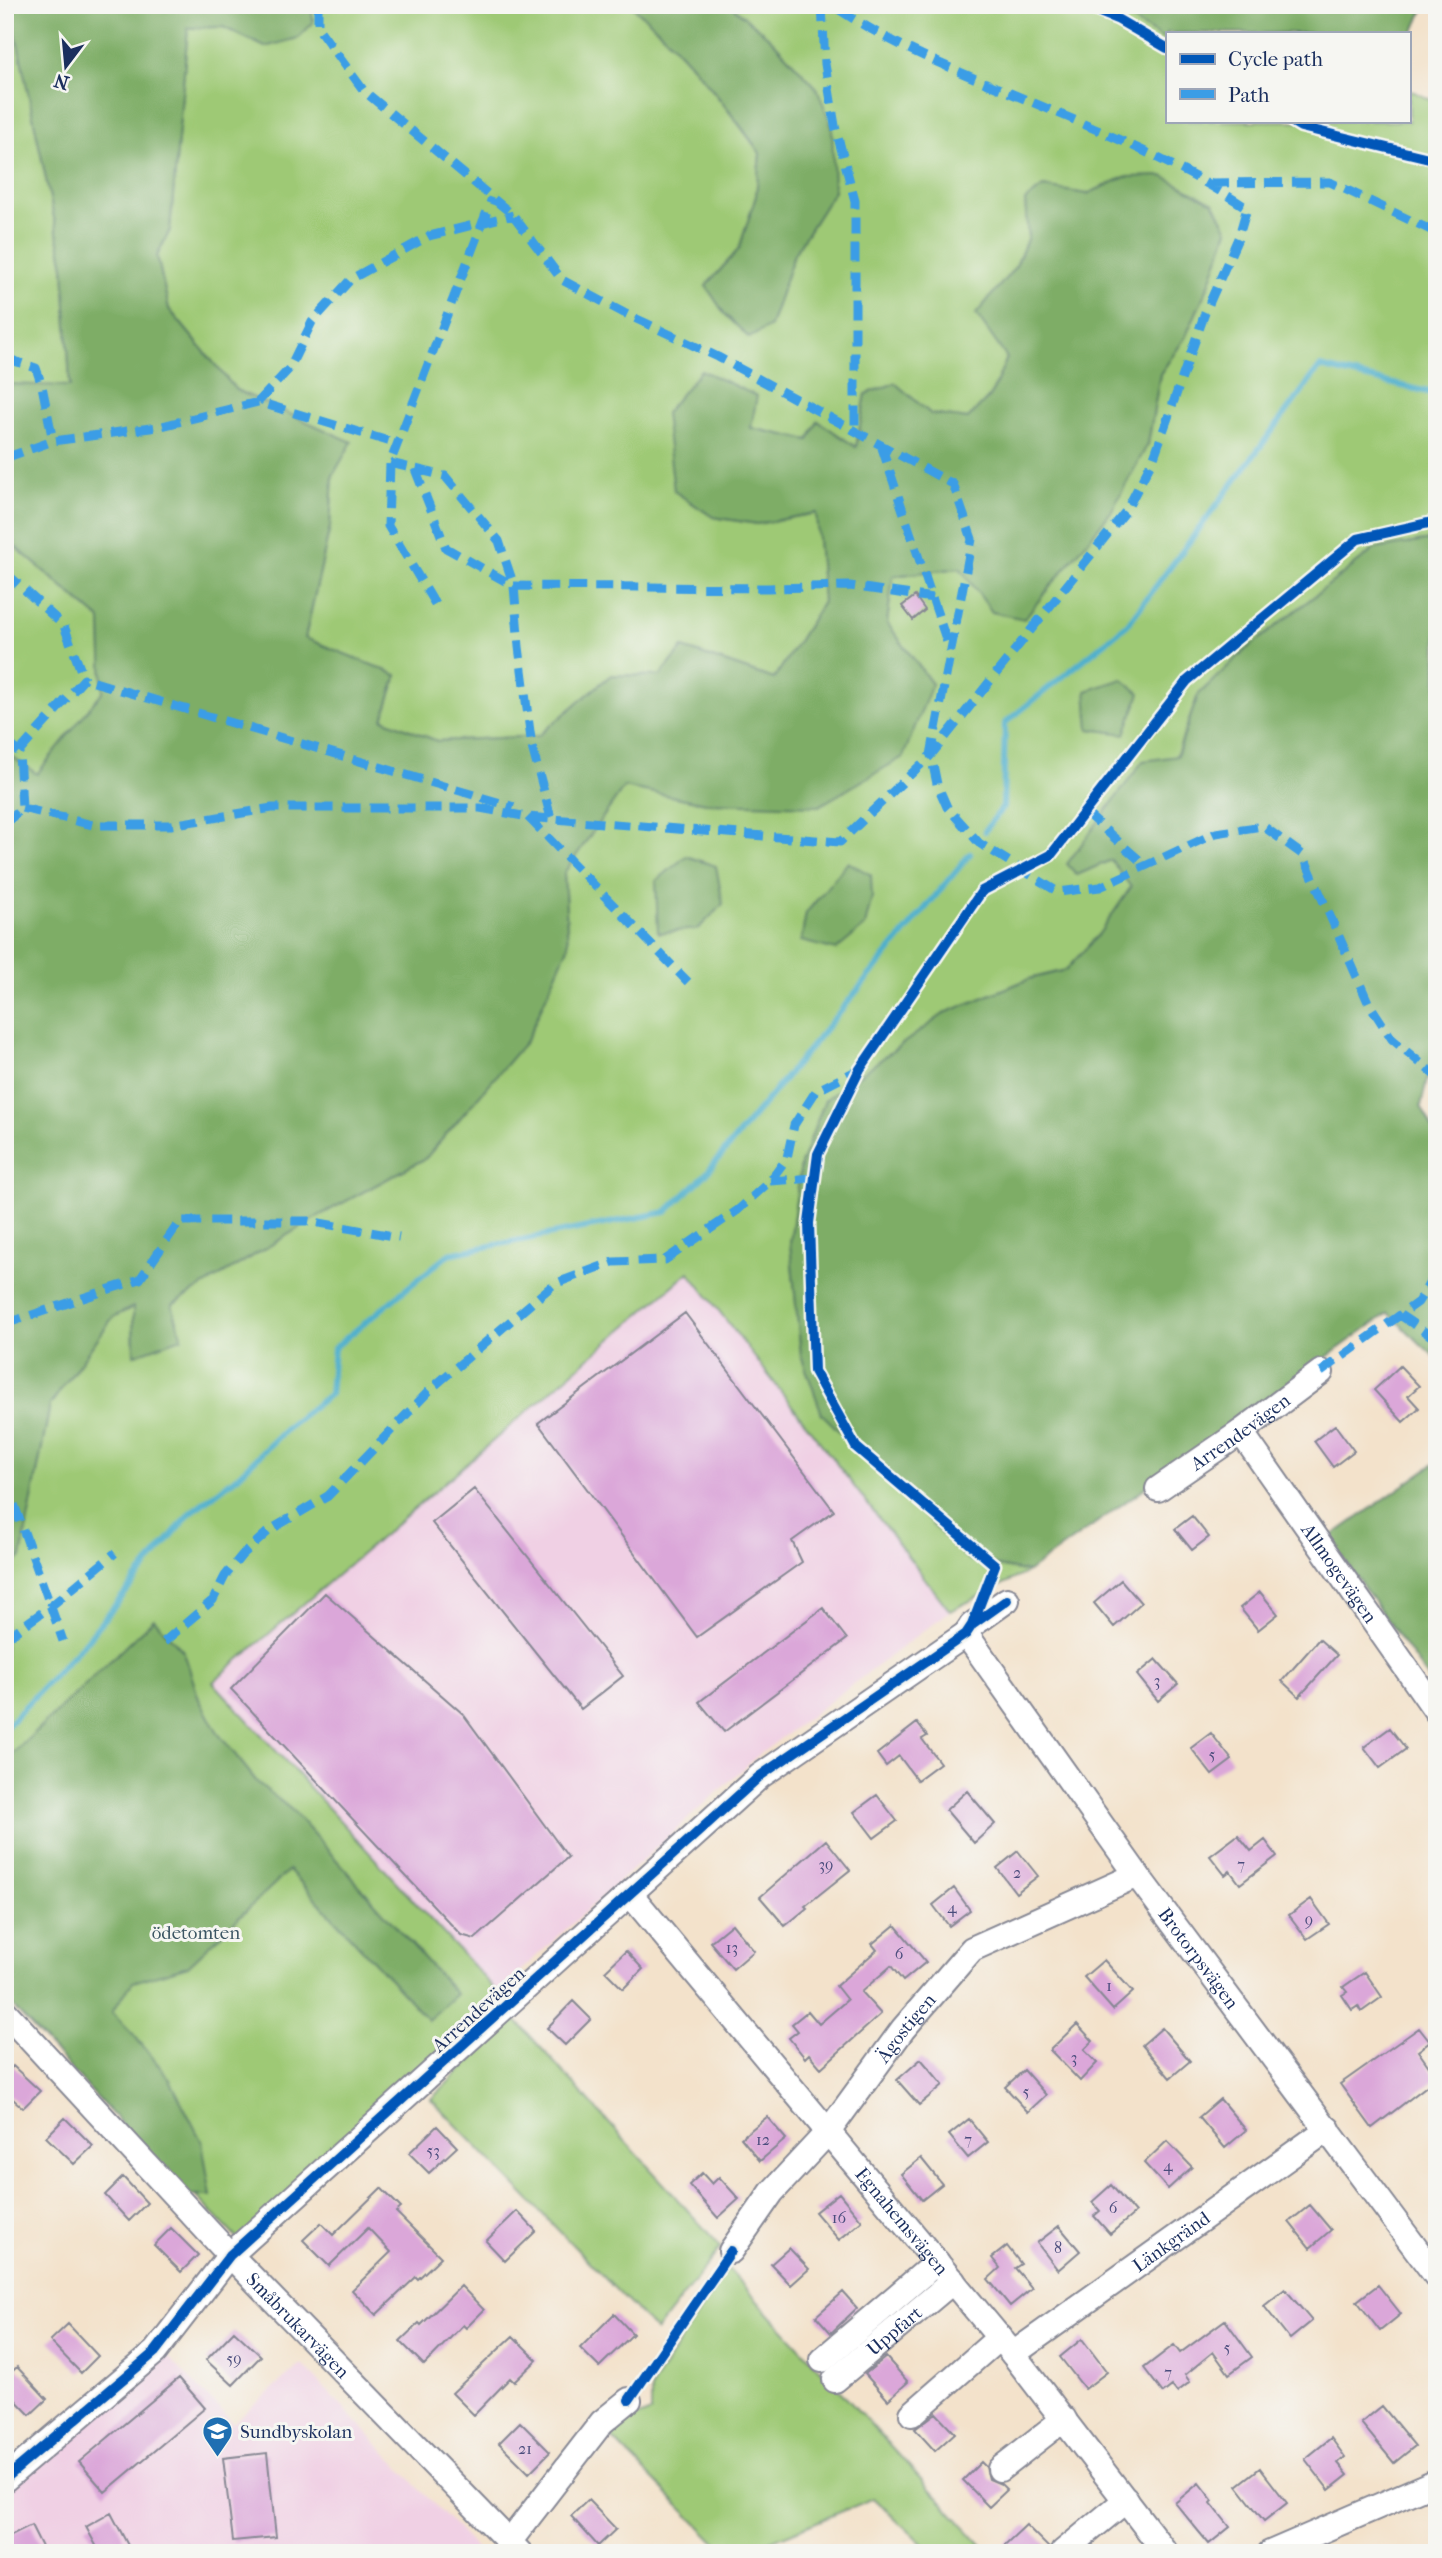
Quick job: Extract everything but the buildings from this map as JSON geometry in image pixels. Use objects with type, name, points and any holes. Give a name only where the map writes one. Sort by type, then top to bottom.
[{"type":"street","name":"Arrendevägen","points":[[1158,1489],[1321,1372]]},
{"type":"street","name":"Allmogevägen","points":[[1241,1432],[1437,1712]]},
{"type":"street","name":"Arrendevägen","points":[[5,2479],[155,2352],[230,2255],[760,1776],[966,1634],[972,1625],[1007,1600]]},
{"type":"street","name":"Brotorpsvägen","points":[[966,1634],[1137,1875],[1437,2277]]},
{"type":"street","name":"Ägostigen","points":[[731,2251],[772,2192],[828,2132],[903,2029],[972,1949],[1137,1875]]},
{"type":"street","name":"Egnahemsvägen","points":[[631,1895],[1006,2345],[1166,2553]]},
{"type":"street","name":"Småbrukarvägen","points":[[8,2020],[230,2255],[515,2547],[602,2422],[629,2400]]},
{"type":"street","name":"Länkgränd","points":[[1006,2345],[1328,2129]]},
{"type":"street","name":"Uppfart","points":[[937,2262],[829,2370],[953,2281]]},
{"type":"street","points":[[912,2414],[1006,2345]]},
{"type":"street","points":[[1000,2469],[1064,2419]]},
{"type":"street","points":[[1270,2553],[1437,2481]]},
{"type":"street","points":[[1063,2552],[1126,2500]]},
{"type":"shaded area","points":[[690,1271],[950,1611],[756,1757],[497,1992],[213,1683]]},
{"type":"shaded area","name":"Sundbyskolan","points":[[163,2351],[233,2423],[302,2364],[480,2553],[5,2553],[5,2492]]},
{"type":"green space","points":[[5,5],[10,5],[64,266],[70,387],[5,384]]},
{"type":"green space","points":[[10,5],[311,5],[313,23],[298,38],[265,47],[223,27],[188,28],[170,230],[157,256],[169,309],[236,390],[352,442],[333,475],[330,527],[305,638],[397,675],[383,719],[437,741],[538,736],[611,675],[660,676],[683,648],[774,679],[823,602],[816,513],[757,524],[713,517],[674,491],[665,413],[701,370],[757,396],[751,428],[809,440],[818,421],[856,447],[866,394],[895,383],[931,414],[968,419],[991,395],[1007,358],[976,314],[1016,266],[1028,237],[1025,201],[1043,187],[1087,194],[1125,177],[1163,176],[1214,203],[1228,230],[1210,282],[1185,338],[1160,374],[1148,444],[1111,512],[1024,619],[992,612],[960,568],[893,576],[887,623],[932,684],[903,757],[819,806],[706,803],[624,787],[564,873],[568,947],[527,1040],[426,1158],[322,1214],[172,1305],[182,1338],[134,1355],[133,1307],[113,1317],[50,1405],[21,1557],[5,1574],[5,752],[37,774],[103,691],[101,620],[5,538],[5,384],[70,386],[64,266]]},
{"type":"green space","name":"ödetomten","points":[[311,5],[631,5],[684,57],[716,94],[760,153],[756,196],[739,249],[706,286],[770,326],[794,254],[834,191],[817,88],[770,38],[730,5],[1096,5],[1123,15],[1166,40],[1166,122],[1410,122],[1410,90],[1437,103],[1437,539],[1375,549],[1244,651],[1198,695],[1176,756],[1077,875],[1111,860],[1131,887],[1099,934],[1066,970],[1029,979],[945,1013],[801,1164],[790,1243],[801,1355],[968,1560],[1028,1572],[950,1611],[689,1272],[213,1682],[497,1992],[374,2126],[242,2244],[5,1995],[5,1574],[21,1557],[50,1405],[113,1317],[133,1307],[134,1354],[182,1337],[172,1305],[322,1214],[426,1158],[568,947],[564,873],[624,787],[706,803],[932,684],[887,623],[893,576],[960,568],[992,611],[1148,445],[1160,374],[1185,338],[1210,282],[1228,230],[1125,177],[1087,194],[1043,187],[1025,201],[1028,237],[1016,267],[977,314],[1007,358],[991,395],[968,419],[931,414],[866,394],[856,447],[818,421],[809,440],[751,428],[674,491],[713,517],[757,524],[816,513],[823,602],[774,679],[683,648],[660,676],[611,675],[539,736],[437,741],[383,719],[397,675],[305,638],[330,527],[333,475],[351,442],[236,390],[169,309],[157,256],[170,230],[188,27],[223,27],[265,47],[313,23]]},
{"type":"green space","points":[[631,5],[730,5],[770,38],[817,88],[832,127],[834,191],[794,254],[770,326],[749,338],[724,313],[706,286],[739,249],[756,196],[760,153],[700,75]]},
{"type":"green space","points":[[1096,5],[1423,5],[1410,41],[1410,32],[1166,32],[1166,40],[1123,15]]},
{"type":"green space","points":[[5,538],[101,620],[103,691],[37,774],[5,752]]},
{"type":"green space","points":[[1437,539],[1437,1065],[1431,1062],[1421,1106],[1437,1137],[1437,1359],[1388,1313],[1028,1572],[968,1560],[822,1414],[801,1355],[790,1243],[801,1164],[825,1100],[945,1013],[1029,979],[1066,970],[1099,934],[1131,887],[1111,860],[1077,875],[1067,864],[1143,761],[1177,756],[1198,695],[1244,651],[1375,549]]},
{"type":"green space","points":[[1122,679],[1140,693],[1125,734],[1089,729],[1086,691]]},
{"type":"green space","points":[[686,856],[716,866],[723,904],[698,929],[658,933],[656,881]]},
{"type":"green space","points":[[848,862],[871,875],[872,897],[865,926],[836,950],[801,941],[806,913]]},
{"type":"green space","points":[[1437,1462],[1437,1691],[1329,1538]]},
{"type":"green space","name":"ödetomten","points":[[154,1619],[184,1652],[199,1699],[217,1732],[258,1783],[293,1811],[456,1994],[428,2020],[289,1870],[188,1966],[133,1982],[112,2012],[169,2078],[202,2142],[211,2196],[188,2196],[5,1998],[5,1761]]},
{"type":"green space","points":[[514,2018],[721,2247],[656,2331],[431,2099]]},
{"type":"green space","points":[[727,2268],[989,2553],[932,2553],[874,2498],[742,2553],[726,2553],[612,2438],[618,2425],[651,2412],[651,2388]]},
{"type":"waterway","points":[[985,831],[1003,807],[1005,723],[1127,625],[1320,367],[1437,394]]},
{"type":"waterway","points":[[5,1728],[87,1640],[190,1513],[238,1476],[290,1425],[330,1394],[334,1348],[449,1254],[666,1212],[705,1175],[970,854]]},
{"type":"marked path","points":[[318,5],[318,28],[364,91],[513,215],[562,280],[624,313],[718,357],[953,484],[972,539],[931,755],[937,784],[947,807],[979,843],[1058,892],[1100,887],[1216,833],[1263,826],[1303,855],[1368,1002],[1392,1039],[1437,1077]]},
{"type":"marked path","points":[[822,5],[825,64],[835,126],[855,201],[855,431]]},
{"type":"marked path","points":[[22,808],[93,825],[171,825],[272,808],[480,808],[528,817],[840,842],[931,755],[1126,511],[1154,457],[1205,313],[1239,236],[1247,208],[1159,158],[915,52],[832,5]]},
{"type":"marked path","points":[[1211,183],[1330,182],[1437,233]]},
{"type":"marked path","points":[[435,604],[388,526],[390,463],[492,198]]},
{"type":"marked path","points":[[258,402],[289,369],[312,322],[351,279],[429,236],[513,215]]},
{"type":"marked path","points":[[5,358],[36,368],[53,441]]},
{"type":"marked path","points":[[5,458],[53,441],[158,427],[258,402],[398,444]]},
{"type":"marked path","points":[[881,445],[950,651]]},
{"type":"marked path","points":[[390,463],[445,476],[499,541],[514,586],[532,747],[551,818]]},
{"type":"marked path","points":[[415,469],[446,548],[514,586],[850,586],[933,598]]},
{"type":"marked path","points":[[5,572],[64,626],[84,679]]},
{"type":"marked path","points":[[19,752],[84,679],[514,807]]},
{"type":"marked path","points":[[5,740],[19,752],[22,808],[5,824]]},
{"type":"marked path","points":[[1085,812],[1146,866]]},
{"type":"marked path","points":[[528,817],[688,982]]},
{"type":"marked path","points":[[164,1642],[213,1600],[225,1576],[242,1555],[270,1530],[328,1496],[432,1388],[554,1284],[613,1262],[665,1260],[738,1210],[770,1181],[787,1158],[794,1125],[816,1091],[860,1069]]},
{"type":"marked path","points":[[770,1181],[815,1178]]},
{"type":"marked path","points":[[5,1324],[140,1279],[180,1221],[308,1221],[399,1237]]},
{"type":"marked path","points":[[1321,1372],[1418,1302],[1437,1271]]},
{"type":"marked path","points":[[1400,1315],[1437,1340]]},
{"type":"marked path","points":[[5,1479],[63,1641]]},
{"type":"marked path","points":[[5,1639],[51,1606],[115,1553]]},
{"type":"cycle path","points":[[1082,5],[1117,19],[1166,47]]},
{"type":"cycle path","points":[[1293,122],[1301,127],[1437,160]]},
{"type":"cycle path","points":[[972,1625],[995,1565],[856,1447],[814,1371],[809,1223],[818,1154],[860,1069],[982,891],[1051,855],[1187,681],[1358,539],[1437,521]]},
{"type":"cycle path","points":[[5,2479],[155,2352],[230,2255],[760,1776],[966,1634],[972,1625],[1007,1600]]},
{"type":"cycle path","points":[[629,2400],[731,2251]]},
{"type":"place","name":"Sundbyskolan","points":[[217,2458]]}]
